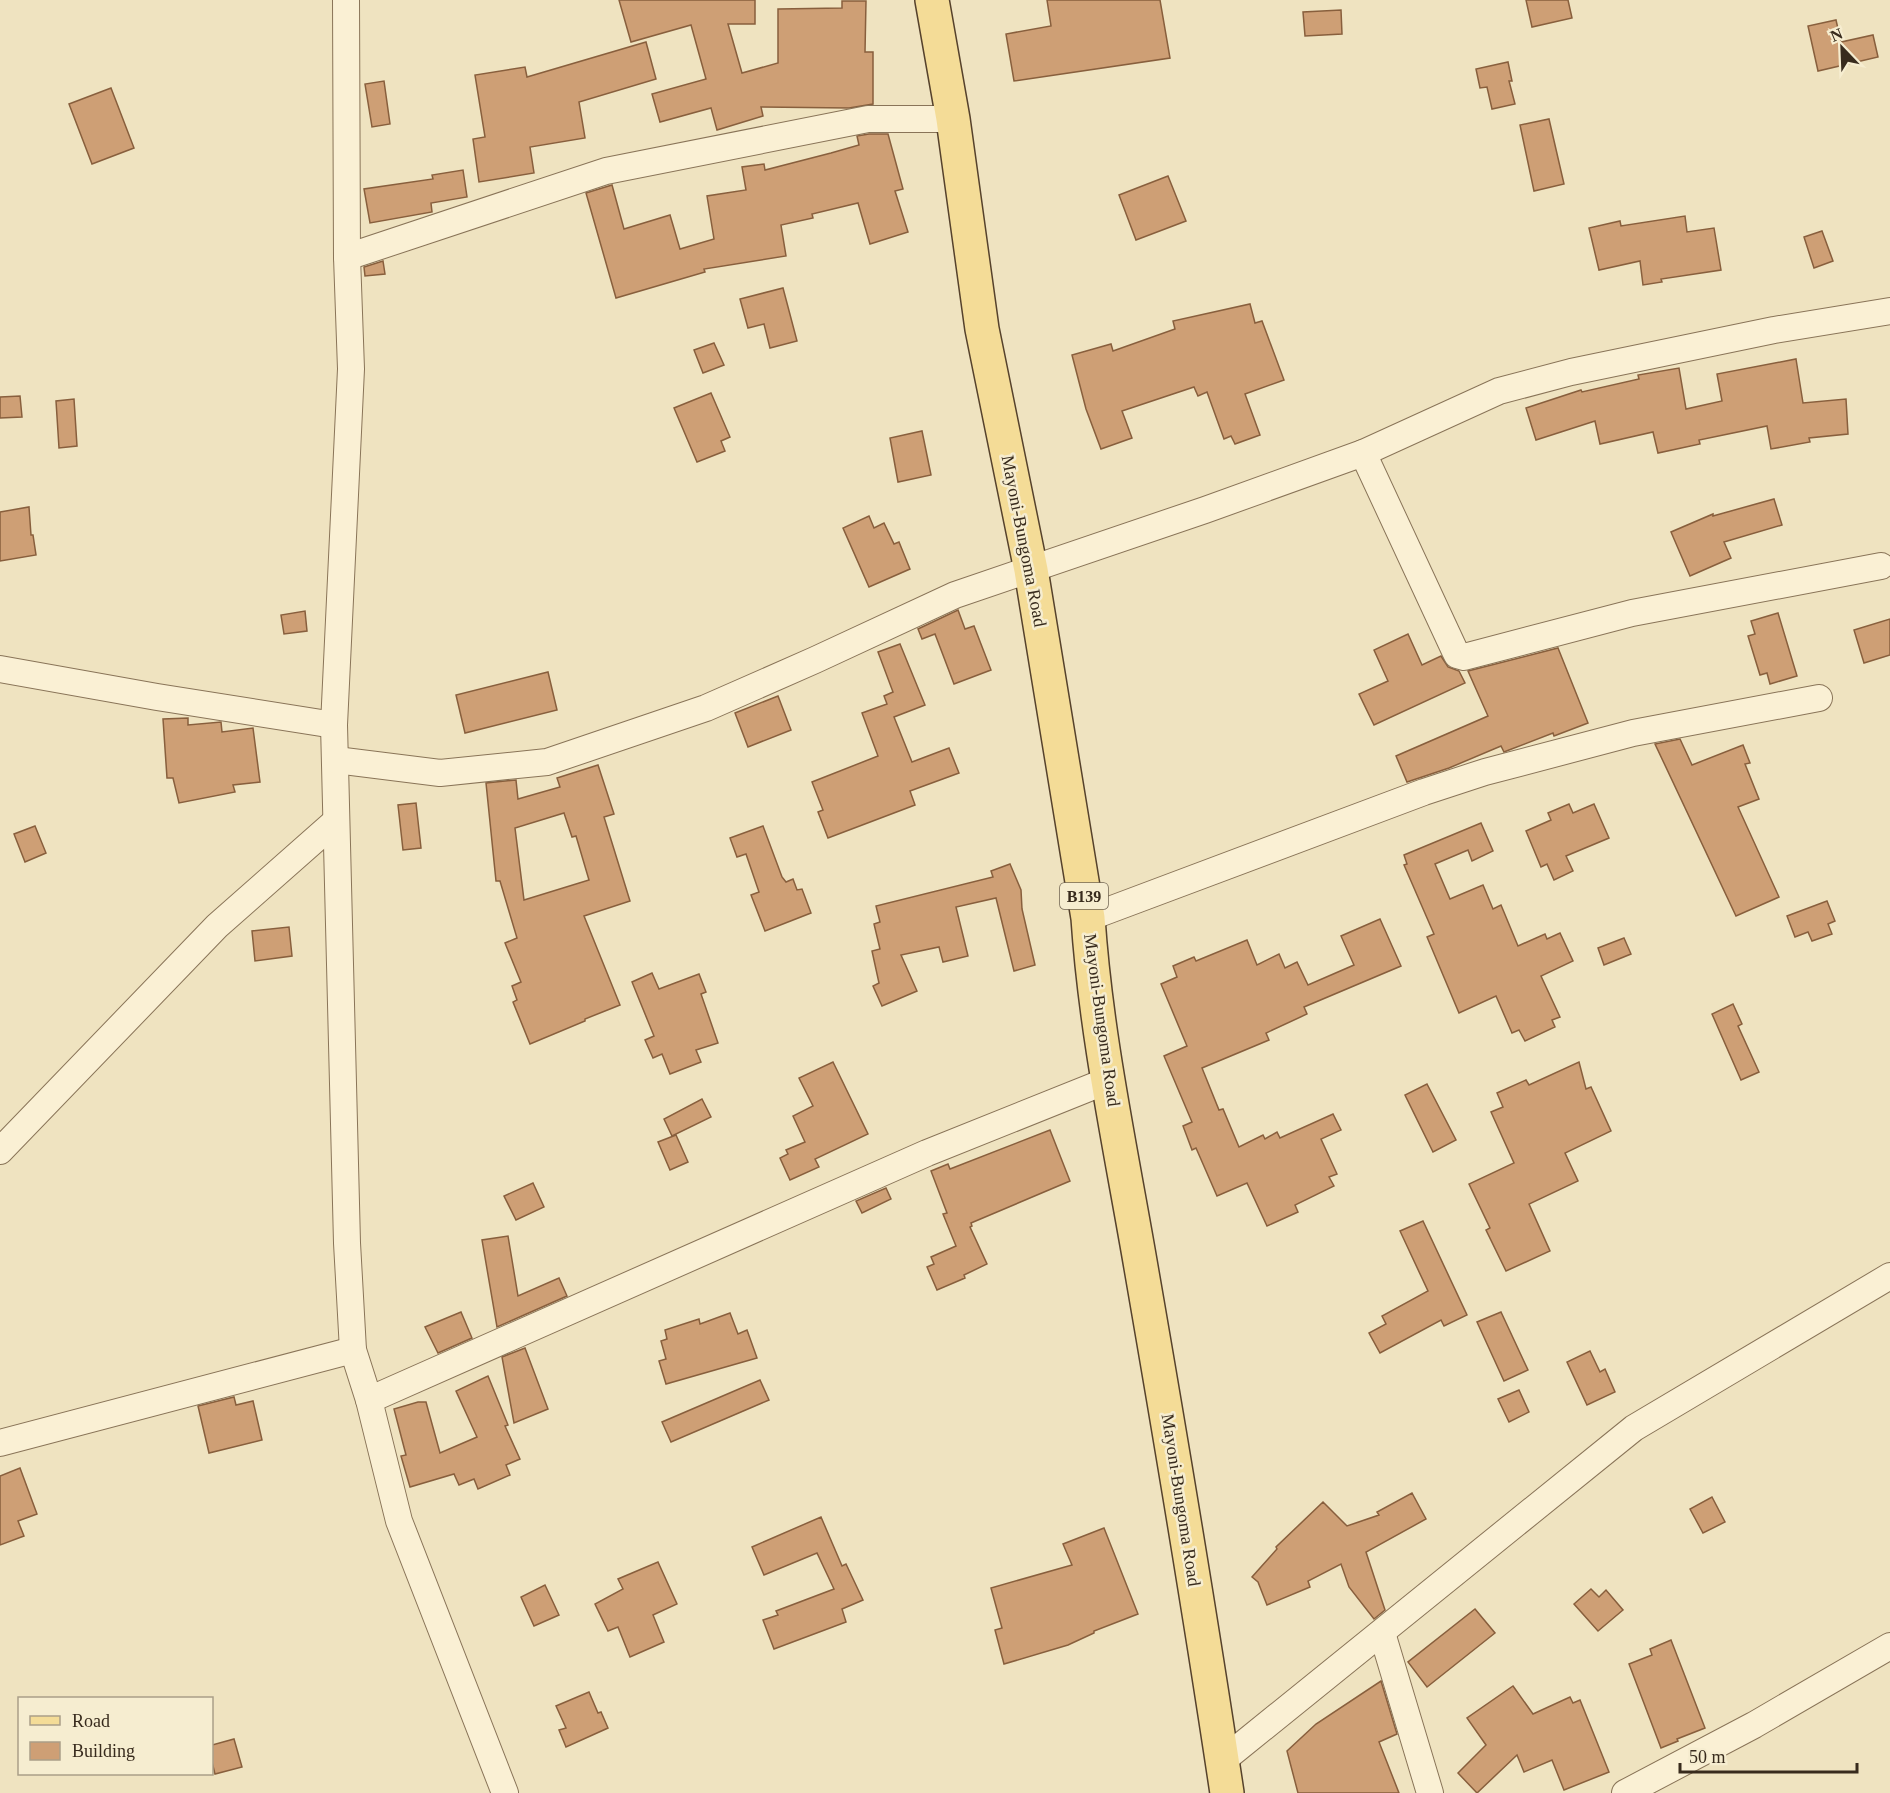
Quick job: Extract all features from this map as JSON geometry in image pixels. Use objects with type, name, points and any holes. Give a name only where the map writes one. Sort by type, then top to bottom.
[{"type":"main road","name":"Mayoni-Bungoma Road","points":[[932,0],[953,118],[982,329],[1030,570],[1088,918],[1091,960],[1109,1080],[1171,1438],[1227,1793]]},
{"type":"street","points":[[345,0],[347,257],[351,369],[334,725],[347,1243],[353,1350],[369,1400],[399,1521],[506,1793]]},
{"type":"street","points":[[347,257],[606,171],[868,119],[953,118]]},
{"type":"street","points":[[336,760],[440,773],[547,762],[706,708],[955,596],[1363,453],[1499,391],[1571,372],[1762,332],[1890,311]]},
{"type":"street","points":[[1363,453],[1455,651],[1457,655],[1464,657],[1632,613],[1881,566]]},
{"type":"street","points":[[0,669],[334,725]]},
{"type":"street","points":[[1088,918],[1424,792],[1485,772],[1633,733],[1819,698]]},
{"type":"street","points":[[0,1151],[217,926],[336,821]]},
{"type":"street","points":[[369,1400],[927,1153],[1109,1080]]},
{"type":"street","points":[[1222,1761],[1634,1428],[1890,1276]]},
{"type":"street","points":[[0,1443],[353,1350]]},
{"type":"street","points":[[1382,1633],[1430,1793]]},
{"type":"street","points":[[1625,1793],[1754,1725],[1890,1646]]},
{"type":"building","points":[[619,0],[755,0],[755,24],[728,24],[742,73],[778,63],[778,9],[842,8],[842,1],[866,1],[865,52],[873,52],[873,104],[849,108],[761,107],[763,116],[717,130],[711,108],[660,122],[652,94],[706,79],[691,25],[631,42]]},
{"type":"building","points":[[1047,0],[1160,0],[1170,58],[1014,81],[1006,34],[1051,26]]},
{"type":"building","points":[[1526,0],[1568,0],[1572,18],[1532,27]]},
{"type":"building","points":[[1341,10],[1342,34],[1305,36],[1303,12]]},
{"type":"building","points":[[1836,20],[1841,42],[1873,35],[1878,57],[1818,71],[1808,26]]},
{"type":"building","points":[[646,42],[656,79],[579,102],[585,138],[530,147],[534,173],[479,182],[473,139],[485,137],[475,75],[525,67],[527,77]]},
{"type":"building","points":[[1508,62],[1512,81],[1509,81],[1515,104],[1492,109],[1487,87],[1480,88],[1476,69]]},
{"type":"building","points":[[384,81],[390,124],[372,127],[365,84]]},
{"type":"building","points":[[111,88],[134,148],[92,164],[69,104]]},
{"type":"building","points":[[1549,119],[1564,184],[1534,191],[1520,125]]},
{"type":"building","points":[[888,134],[903,189],[895,191],[908,232],[870,244],[858,203],[812,214],[813,218],[781,225],[786,256],[704,269],[705,272],[616,298],[586,193],[612,185],[624,229],[670,215],[680,249],[714,239],[707,196],[746,190],[742,167],[764,164],[765,170],[831,153],[859,145],[857,136]]},
{"type":"building","points":[[463,170],[467,197],[431,203],[432,212],[370,223],[364,189],[433,179],[432,175]]},
{"type":"building","points":[[1168,176],[1186,221],[1136,240],[1119,195]]},
{"type":"building","points":[[1685,216],[1687,232],[1714,228],[1721,270],[1661,279],[1662,282],[1643,285],[1640,261],[1599,270],[1589,228],[1620,221],[1621,226]]},
{"type":"building","points":[[1822,231],[1833,261],[1814,268],[1804,237]]},
{"type":"building","points":[[383,261],[385,274],[365,276],[364,267]]},
{"type":"building","points":[[783,288],[797,341],[770,348],[764,324],[748,328],[740,299]]},
{"type":"building","points":[[1250,304],[1255,323],[1262,321],[1284,380],[1245,394],[1260,435],[1235,444],[1231,436],[1224,439],[1207,392],[1198,396],[1194,387],[1122,411],[1132,438],[1101,449],[1086,409],[1072,355],[1111,344],[1113,351],[1175,329],[1173,321]]},
{"type":"building","points":[[714,343],[724,365],[703,373],[694,350]]},
{"type":"building","points":[[1796,359],[1803,403],[1846,399],[1848,434],[1809,438],[1810,442],[1771,449],[1767,426],[1699,440],[1700,444],[1658,453],[1653,432],[1600,444],[1595,421],[1536,440],[1526,408],[1581,390],[1582,392],[1639,379],[1638,375],[1679,368],[1686,409],[1722,401],[1717,374]]},
{"type":"building","points":[[711,393],[730,437],[721,441],[725,451],[697,462],[674,408]]},
{"type":"building","points":[[20,396],[22,417],[0,418],[0,397]]},
{"type":"building","points":[[74,399],[77,446],[59,448],[56,401]]},
{"type":"building","points":[[922,431],[931,475],[898,482],[890,438]]},
{"type":"building","points":[[1774,499],[1782,525],[1724,542],[1731,558],[1690,576],[1671,532],[1713,514],[1713,516]]},
{"type":"building","points":[[29,507],[31,535],[33,535],[36,555],[0,561],[0,512]]},
{"type":"building","points":[[869,516],[874,528],[884,523],[894,544],[899,542],[910,569],[869,587],[843,528]]},
{"type":"building","points":[[958,610],[965,629],[974,626],[991,670],[954,684],[935,634],[922,639],[918,629]]},
{"type":"building","points":[[305,611],[307,631],[284,634],[281,615]]},
{"type":"building","points":[[1778,613],[1797,676],[1770,684],[1767,673],[1760,675],[1748,636],[1755,634],[1751,621]]},
{"type":"building","points":[[1890,619],[1890,655],[1864,663],[1854,630]]},
{"type":"building","points":[[1408,634],[1422,665],[1441,656],[1448,667],[1459,671],[1465,683],[1374,725],[1359,694],[1388,681],[1374,650]]},
{"type":"building","points":[[900,644],[925,705],[894,717],[912,762],[949,748],[959,773],[910,791],[915,805],[828,838],[818,812],[823,810],[812,782],[878,756],[862,713],[887,704],[884,696],[893,692],[878,652]]},
{"type":"building","points":[[1558,648],[1588,723],[1554,736],[1553,733],[1504,752],[1501,746],[1449,768],[1407,782],[1396,756],[1488,716],[1468,671]]},
{"type":"building","points":[[548,672],[557,710],[465,733],[456,695]]},
{"type":"building","points":[[778,696],[791,730],[748,747],[735,713]]},
{"type":"building","points":[[188,718],[188,725],[221,722],[222,732],[253,728],[260,782],[233,785],[235,792],[179,803],[173,778],[167,778],[163,719]]},
{"type":"building","points":[[1680,739],[1692,765],[1743,745],[1750,763],[1745,764],[1759,799],[1738,807],[1779,897],[1736,916],[1655,744]]},
{"type":"building","points":[[598,765],[614,814],[604,817],[630,901],[584,916],[620,1005],[530,1044],[513,1002],[517,1000],[512,986],[521,982],[505,943],[517,938],[500,881],[496,881],[486,783],[516,780],[518,799],[560,787],[557,778]],"holes":[[[564,813],[572,837],[576,836],[589,880],[524,900],[515,828]]]},
{"type":"building","points":[[416,803],[421,848],[403,850],[398,805]]},
{"type":"building","points":[[1569,804],[1573,813],[1594,804],[1609,838],[1566,856],[1573,871],[1554,880],[1547,864],[1541,867],[1526,831],[1551,820],[1548,813]]},
{"type":"building","points":[[1481,823],[1493,851],[1472,861],[1468,850],[1435,864],[1450,899],[1483,885],[1493,909],[1501,905],[1518,946],[1545,934],[1547,939],[1560,933],[1573,961],[1541,976],[1560,1017],[1552,1020],[1555,1027],[1525,1041],[1519,1030],[1512,1033],[1496,996],[1459,1013],[1427,937],[1434,934],[1404,865],[1407,864],[1404,855]]},
{"type":"building","points":[[35,826],[46,853],[25,862],[14,834]]},
{"type":"building","points":[[763,826],[782,877],[786,882],[793,879],[797,890],[802,889],[811,913],[765,931],[751,895],[759,892],[746,854],[737,857],[730,838]]},
{"type":"building","points":[[1010,864],[1021,890],[1022,909],[1035,965],[1014,971],[996,898],[956,907],[968,956],[943,962],[939,947],[901,955],[917,991],[882,1006],[873,986],[879,983],[872,951],[880,949],[874,924],[880,922],[876,906],[993,877],[991,871]]},
{"type":"building","points":[[1827,901],[1835,921],[1828,924],[1832,934],[1812,941],[1808,932],[1795,937],[1787,916]]},
{"type":"building","points":[[1380,919],[1401,966],[1304,1007],[1307,1014],[1266,1033],[1269,1040],[1202,1068],[1219,1110],[1223,1109],[1239,1147],[1263,1135],[1265,1139],[1277,1132],[1280,1138],[1333,1114],[1341,1130],[1321,1139],[1337,1174],[1329,1177],[1334,1186],[1295,1205],[1298,1212],[1267,1226],[1247,1183],[1217,1196],[1196,1148],[1192,1150],[1183,1126],[1192,1122],[1164,1056],[1187,1046],[1161,984],[1177,977],[1173,966],[1194,957],[1196,961],[1247,940],[1257,965],[1279,954],[1285,968],[1297,962],[1308,985],[1354,965],[1341,936]]},
{"type":"building","points":[[289,927],[292,956],[255,961],[252,931]]},
{"type":"building","points":[[1624,938],[1631,954],[1604,965],[1598,948]]},
{"type":"building","points":[[652,973],[659,989],[699,974],[706,992],[701,994],[718,1043],[696,1050],[701,1062],[670,1074],[662,1054],[653,1058],[645,1040],[654,1036],[632,982]]},
{"type":"building","points":[[1733,1004],[1742,1024],[1738,1026],[1759,1072],[1741,1080],[1712,1014]]},
{"type":"building","points":[[833,1062],[868,1134],[815,1159],[819,1167],[790,1180],[780,1158],[788,1154],[786,1150],[805,1142],[793,1116],[813,1106],[799,1078]]},
{"type":"building","points":[[1579,1062],[1586,1089],[1591,1087],[1611,1131],[1565,1153],[1578,1181],[1529,1204],[1550,1251],[1506,1271],[1486,1230],[1490,1228],[1469,1184],[1514,1163],[1491,1112],[1503,1107],[1497,1093],[1526,1080],[1529,1085]]},
{"type":"building","points":[[1427,1084],[1456,1140],[1433,1152],[1405,1095]]},
{"type":"building","points":[[702,1099],[711,1117],[672,1136],[664,1119]]},
{"type":"building","points":[[1050,1130],[1070,1181],[971,1223],[970,1227],[987,1264],[964,1275],[965,1278],[937,1290],[927,1267],[934,1264],[931,1257],[956,1246],[943,1214],[947,1213],[931,1171],[948,1164],[950,1169]]},
{"type":"building","points":[[676,1135],[688,1162],[670,1170],[658,1142]]},
{"type":"building","points":[[533,1183],[544,1207],[516,1220],[504,1196]]},
{"type":"building","points":[[886,1188],[891,1199],[862,1213],[856,1201]]},
{"type":"building","points":[[1423,1221],[1467,1315],[1444,1326],[1441,1320],[1380,1353],[1369,1333],[1386,1324],[1382,1316],[1428,1291],[1400,1231]]},
{"type":"building","points":[[508,1236],[518,1296],[559,1278],[567,1296],[497,1327],[482,1240]]},
{"type":"building","points":[[461,1312],[472,1338],[438,1353],[425,1327]]},
{"type":"building","points":[[1501,1312],[1528,1370],[1504,1381],[1477,1322]]},
{"type":"building","points":[[730,1313],[738,1334],[747,1330],[757,1358],[666,1384],[659,1361],[666,1359],[661,1341],[667,1339],[665,1330],[699,1319],[700,1324]]},
{"type":"building","points":[[525,1348],[548,1409],[514,1423],[502,1357]]},
{"type":"building","points":[[1590,1351],[1600,1372],[1605,1369],[1615,1392],[1587,1405],[1567,1362]]},
{"type":"building","points":[[488,1376],[508,1425],[505,1426],[520,1459],[506,1465],[510,1475],[478,1489],[474,1479],[459,1485],[454,1474],[410,1487],[401,1456],[406,1455],[394,1409],[426,1402],[440,1453],[477,1437],[456,1391]]},
{"type":"building","points":[[760,1380],[769,1400],[671,1442],[662,1422]]},
{"type":"building","points":[[1519,1390],[1529,1412],[1509,1422],[1498,1399]]},
{"type":"building","points":[[234,1397],[236,1405],[253,1401],[262,1440],[209,1453],[198,1406]]},
{"type":"building","points":[[20,1468],[37,1514],[18,1521],[24,1536],[0,1545],[0,1476]]},
{"type":"building","points":[[1412,1493],[1426,1519],[1366,1552],[1385,1610],[1374,1619],[1349,1587],[1341,1564],[1308,1581],[1310,1587],[1267,1605],[1258,1582],[1252,1577],[1277,1549],[1276,1547],[1323,1502],[1347,1526],[1379,1515],[1377,1512]]},
{"type":"building","points":[[1712,1497],[1725,1522],[1703,1533],[1690,1509]]},
{"type":"building","points":[[821,1517],[842,1566],[846,1564],[863,1600],[842,1609],[846,1622],[774,1649],[763,1620],[778,1615],[776,1611],[834,1589],[817,1553],[764,1575],[752,1547]]},
{"type":"building","points":[[1104,1528],[1138,1614],[1094,1631],[1068,1645],[1004,1664],[995,1630],[1002,1628],[991,1588],[1072,1565],[1063,1544]]},
{"type":"building","points":[[658,1562],[677,1604],[653,1615],[664,1642],[630,1657],[618,1627],[608,1631],[595,1604],[623,1589],[618,1579]]},
{"type":"building","points":[[545,1585],[559,1615],[534,1626],[521,1597]]},
{"type":"building","points":[[1591,1589],[1599,1597],[1606,1590],[1623,1610],[1598,1631],[1574,1604]]},
{"type":"building","points":[[1475,1609],[1495,1633],[1427,1687],[1408,1662]]},
{"type":"building","points":[[1671,1640],[1705,1728],[1661,1748],[1629,1664],[1652,1655],[1650,1649]]},
{"type":"building","points":[[1381,1681],[1397,1734],[1379,1742],[1399,1793],[1298,1793],[1287,1751],[1316,1724]]},
{"type":"building","points":[[1513,1686],[1533,1714],[1570,1697],[1573,1703],[1580,1700],[1609,1772],[1564,1790],[1552,1760],[1524,1772],[1517,1755],[1477,1793],[1458,1773],[1486,1745],[1467,1718]]},
{"type":"building","points":[[589,1692],[598,1713],[601,1712],[608,1728],[566,1747],[559,1730],[566,1728],[556,1706]]},
{"type":"building","points":[[234,1739],[242,1767],[215,1774],[213,1745]]}]
